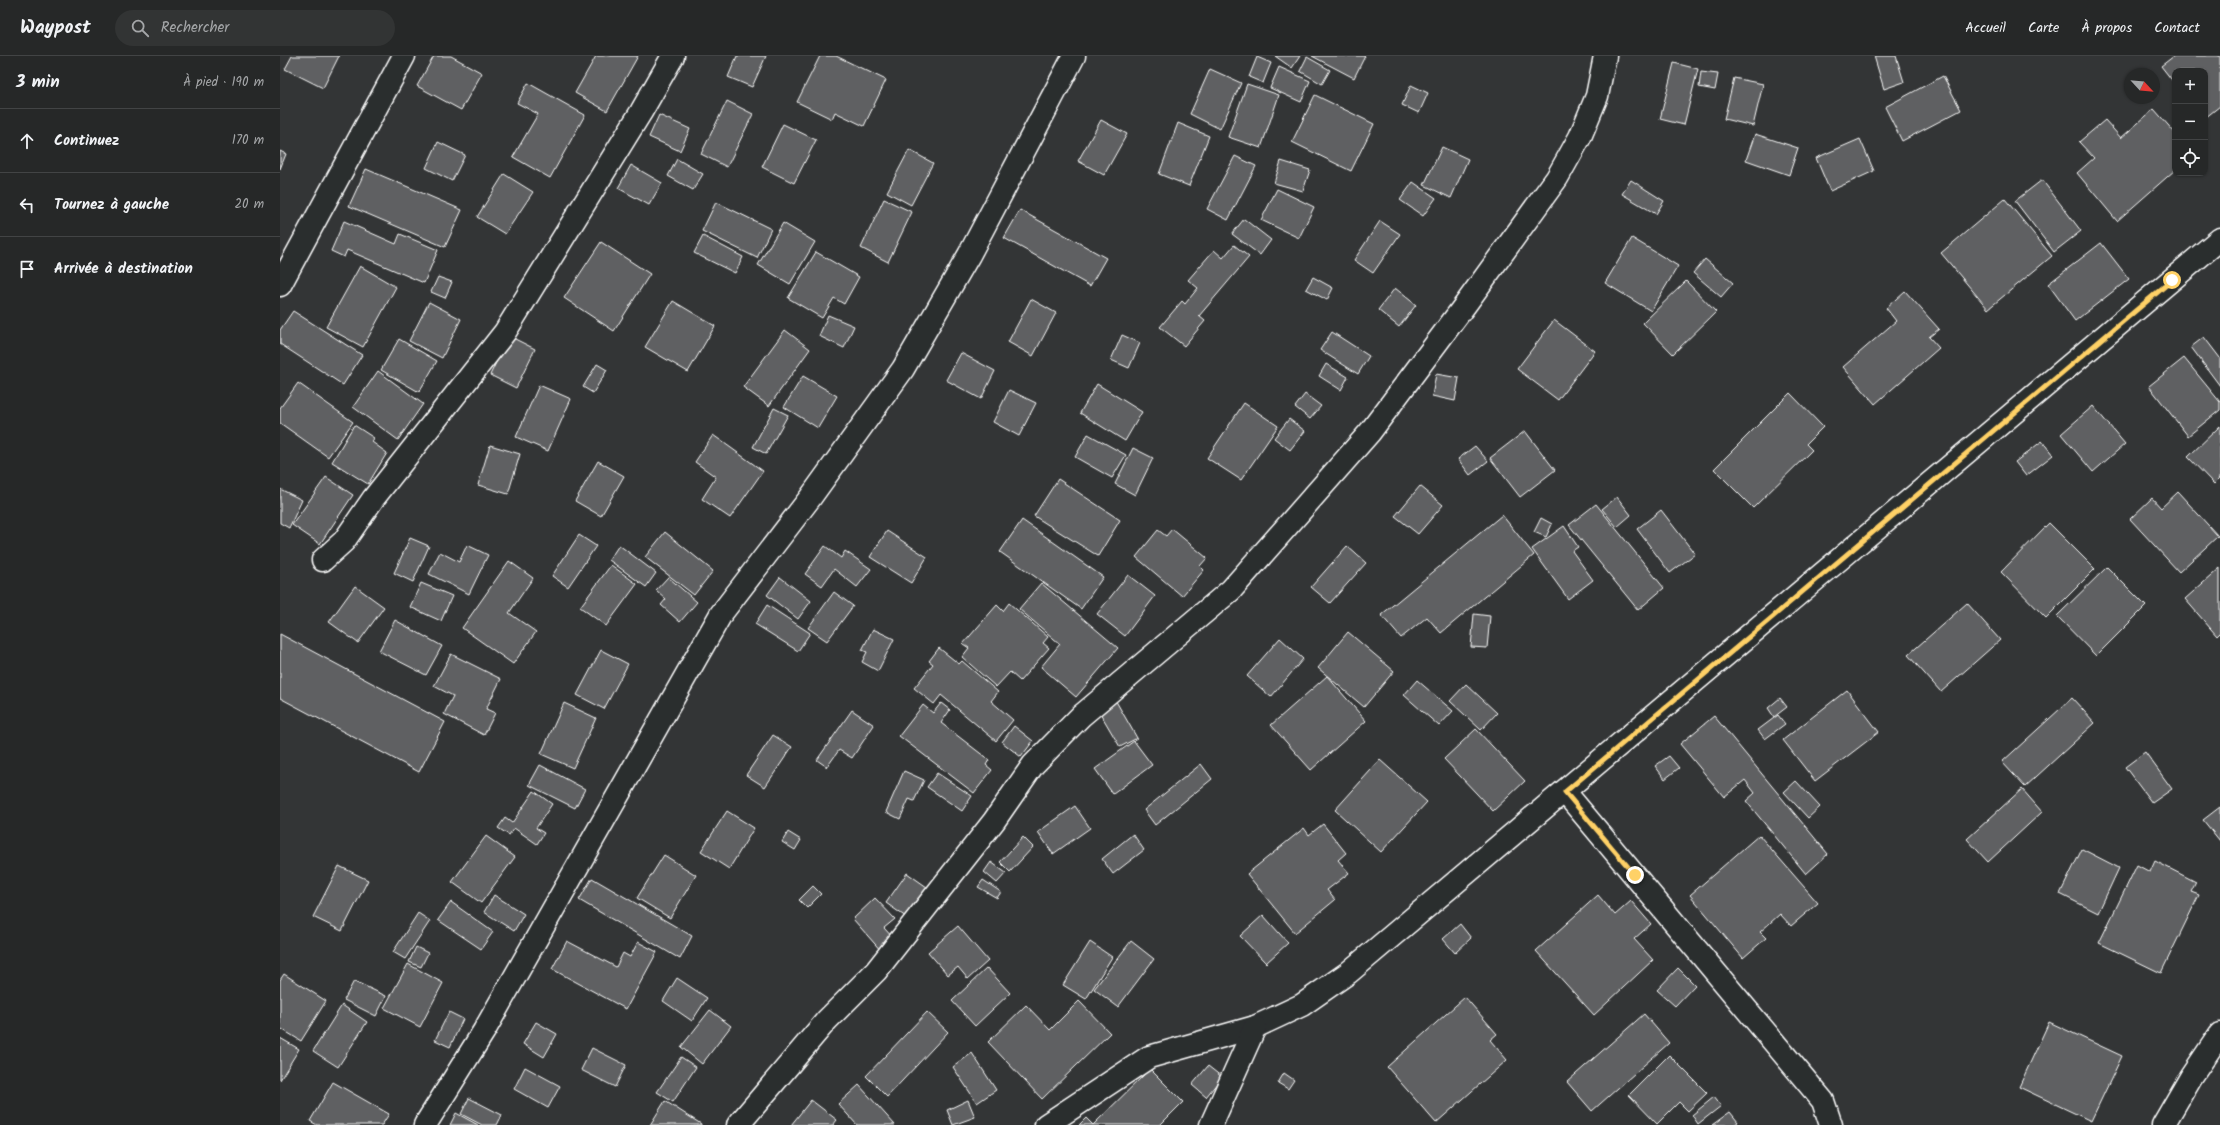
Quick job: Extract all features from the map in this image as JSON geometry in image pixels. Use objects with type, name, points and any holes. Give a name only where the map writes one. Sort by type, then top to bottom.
[{"type":"street","points":[[280,286],[404,56]]},
{"type":"street","points":[[323,560],[344,541],[373,499],[505,332],[641,112],[673,56]]},
{"type":"street","points":[[425,1125],[484,1031],[721,614],[810,498],[903,369],[970,255],[1074,56]]},
{"type":"street","points":[[738,1125],[827,1020],[876,971],[994,821],[1033,765],[1081,716],[1231,590],[1370,432],[1465,305],[1557,178],[1580,138],[1597,96],[1605,56]]},
{"type":"street","points":[[1046,1125],[1150,1057],[1255,1027],[1302,1005],[1348,973],[1565,792],[2220,239]]},
{"type":"street","points":[[1565,792],[1823,1101],[1831,1125]]},
{"type":"street","points":[[1211,1125],[1255,1027]]},
{"type":"street","points":[[2163,1125],[2191,1077],[2220,1034]]},
{"type":"building","points":[[292,56],[339,56],[323,88],[285,69]]},
{"type":"building","points":[[434,56],[451,56],[482,73],[461,110],[417,86]]},
{"type":"building","points":[[596,56],[638,56],[607,111],[575,93]]},
{"type":"building","points":[[737,56],[766,56],[752,87],[728,77]]},
{"type":"building","points":[[820,56],[836,56],[886,80],[864,126],[835,112],[832,119],[797,102]]},
{"type":"building","points":[[1275,56],[1300,56],[1292,68]]},
{"type":"building","points":[[1312,56],[1365,56],[1354,78]]},
{"type":"building","points":[[1874,56],[1896,56],[1904,82],[1884,89]]},
{"type":"building","points":[[2174,56],[2220,56],[2220,106],[2208,116],[2208,68],[2172,68],[2172,80],[2161,66]]},
{"type":"building","points":[[1257,57],[1271,63],[1263,83],[1249,77]]},
{"type":"building","points":[[1307,57],[1330,70],[1322,84],[1300,71]]},
{"type":"building","points":[[1674,63],[1698,69],[1684,125],[1660,119]]},
{"type":"building","points":[[1279,67],[1310,81],[1301,102],[1270,88]]},
{"type":"building","points":[[1210,69],[1241,83],[1220,129],[1190,114]]},
{"type":"building","points":[[1701,72],[1718,74],[1715,90],[1699,87]]},
{"type":"building","points":[[1943,76],[1961,110],[1902,141],[1885,107]]},
{"type":"building","points":[[1734,78],[1763,84],[1753,126],[1724,119]]},
{"type":"building","points":[[528,83],[585,115],[550,178],[513,157],[538,114],[517,103]]},
{"type":"building","points":[[1247,84],[1279,95],[1261,148],[1228,137]]},
{"type":"building","points":[[1411,85],[1428,93],[1419,113],[1402,105]]},
{"type":"building","points":[[1315,95],[1374,124],[1351,171],[1292,142]]},
{"type":"building","points":[[727,101],[753,114],[727,167],[701,154]]},
{"type":"building","points":[[2154,109],[2172,130],[2172,173],[2117,221],[2077,173],[2094,158],[2079,142],[2105,120],[2121,138]]},
{"type":"building","points":[[659,115],[690,129],[680,151],[649,137]]},
{"type":"building","points":[[1101,120],[1127,134],[1104,175],[1078,161]]},
{"type":"building","points":[[1178,123],[1209,136],[1189,186],[1159,174]]},
{"type":"building","points":[[783,124],[816,140],[794,183],[762,167]]},
{"type":"building","points":[[1755,134],[1798,148],[1789,175],[1746,160]]},
{"type":"building","points":[[1860,139],[1874,171],[1830,191],[1816,158]]},
{"type":"building","points":[[438,142],[465,155],[452,181],[426,168]]},
{"type":"building","points":[[1442,147],[1468,159],[1451,198],[1424,185]]},
{"type":"building","points":[[909,150],[933,163],[911,205],[887,192]]},
{"type":"building","points":[[280,151],[286,154],[280,169]]},
{"type":"building","points":[[1235,156],[1256,166],[1228,220],[1207,209]]},
{"type":"building","points":[[677,159],[703,174],[693,190],[668,176]]},
{"type":"building","points":[[1281,161],[1310,170],[1303,191],[1274,183]]},
{"type":"building","points":[[631,165],[662,183],[649,205],[618,188]]},
{"type":"building","points":[[366,169],[462,210],[445,247],[349,206]]},
{"type":"building","points":[[504,174],[533,192],[505,234],[477,217]]},
{"type":"building","points":[[1631,180],[1664,201],[1656,214],[1622,194]]},
{"type":"building","points":[[2042,180],[2081,231],[2054,252],[2015,201]]},
{"type":"building","points":[[1413,182],[1436,198],[1423,216],[1400,200]]},
{"type":"building","points":[[1277,189],[1314,207],[1299,238],[1261,220]]},
{"type":"building","points":[[884,199],[912,212],[888,262],[861,248]]},
{"type":"building","points":[[2005,199],[2052,256],[1988,309],[1941,253]]},
{"type":"building","points":[[716,202],[771,229],[757,258],[702,231]]},
{"type":"building","points":[[1020,210],[1106,258],[1090,286],[1004,238]]},
{"type":"building","points":[[1244,219],[1271,240],[1260,255],[1232,234]]},
{"type":"building","points":[[344,221],[396,244],[400,234],[438,250],[424,283],[347,250],[344,257],[331,251]]},
{"type":"building","points":[[1380,221],[1400,234],[1373,273],[1354,260]]},
{"type":"building","points":[[783,223],[815,242],[790,284],[758,265]]},
{"type":"building","points":[[703,236],[743,257],[735,273],[694,253]]},
{"type":"building","points":[[1632,238],[1678,266],[1651,311],[1605,283]]},
{"type":"building","points":[[601,242],[650,274],[614,331],[564,298]]},
{"type":"building","points":[[2101,243],[2129,279],[2075,321],[2048,284]]},
{"type":"building","points":[[1234,245],[1249,257],[1199,316],[1205,321],[1184,346],[1160,327],[1182,301],[1185,304],[1198,288],[1188,280],[1214,250],[1223,258]]},
{"type":"building","points":[[816,252],[859,277],[844,304],[834,298],[822,318],[788,298]]},
{"type":"building","points":[[1705,259],[1733,283],[1721,297],[1693,273]]},
{"type":"building","points":[[360,266],[396,287],[363,347],[326,327]]},
{"type":"building","points":[[438,277],[452,282],[445,298],[431,292]]},
{"type":"building","points":[[1313,277],[1333,288],[1327,300],[1306,289]]},
{"type":"building","points":[[1686,281],[1716,312],[1673,354],[1643,323]]},
{"type":"building","points":[[1395,288],[1416,305],[1399,327],[1378,310]]},
{"type":"building","points":[[1905,291],[1939,329],[1929,337],[1939,348],[1875,404],[1843,367],[1896,321],[1886,308]]},
{"type":"building","points":[[1031,299],[1056,313],[1033,356],[1008,342]]},
{"type":"building","points":[[673,301],[715,326],[688,372],[645,347]]},
{"type":"building","points":[[429,302],[461,319],[442,358],[409,341]]},
{"type":"building","points":[[293,311],[362,355],[343,385],[280,344],[280,330]]},
{"type":"building","points":[[828,315],[854,326],[844,348],[819,336]]},
{"type":"building","points":[[1554,320],[1595,351],[1558,400],[1517,369]]},
{"type":"building","points":[[785,330],[810,349],[769,406],[743,387]]},
{"type":"building","points":[[1332,332],[1369,356],[1358,374],[1320,350]]},
{"type":"building","points":[[1122,335],[1140,343],[1129,368],[1111,360]]},
{"type":"building","points":[[509,336],[535,349],[516,388],[490,375]]},
{"type":"building","points":[[2204,337],[2220,358],[2220,386],[2191,347]]},
{"type":"building","points":[[399,339],[437,361],[419,392],[381,370]]},
{"type":"building","points":[[961,353],[995,371],[981,399],[946,380]]},
{"type":"building","points":[[2184,358],[2220,402],[2220,410],[2188,436],[2149,386]]},
{"type":"building","points":[[597,364],[607,370],[593,393],[583,387]]},
{"type":"building","points":[[1326,364],[1348,377],[1341,390],[1319,376]]},
{"type":"building","points":[[378,371],[423,404],[398,440],[353,407]]},
{"type":"building","points":[[1436,374],[1459,378],[1455,401],[1432,396]]},
{"type":"building","points":[[803,376],[837,396],[818,428],[784,407]]},
{"type":"building","points":[[298,383],[353,422],[328,457],[280,423],[280,408]]},
{"type":"building","points":[[1097,384],[1142,412],[1125,441],[1080,413]]},
{"type":"building","points":[[539,385],[571,399],[548,451],[516,437]]},
{"type":"building","points":[[1009,390],[1036,403],[1019,436],[993,422]]},
{"type":"building","points":[[1790,393],[1823,427],[1806,444],[1812,450],[1753,508],[1714,469]]},
{"type":"building","points":[[1305,394],[1321,406],[1310,419],[1295,407]]},
{"type":"building","points":[[1244,403],[1278,426],[1241,480],[1207,458]]},
{"type":"building","points":[[2093,406],[2125,444],[2093,472],[2061,434]]},
{"type":"building","points":[[774,408],[788,415],[766,454],[753,447]]},
{"type":"building","points":[[1289,419],[1305,431],[1290,450],[1274,438]]},
{"type":"building","points":[[354,425],[374,438],[372,442],[387,453],[368,484],[332,462]]},
{"type":"building","points":[[2220,426],[2220,478],[2214,484],[2188,457]]},
{"type":"building","points":[[1525,431],[1555,470],[1520,497],[1490,458]]},
{"type":"building","points":[[1088,434],[1126,455],[1112,478],[1075,457]]},
{"type":"building","points":[[713,435],[763,471],[730,518],[702,499],[716,477],[695,462]]},
{"type":"building","points":[[2042,441],[2053,455],[2026,476],[2015,462]]},
{"type":"building","points":[[490,445],[520,454],[508,494],[478,485]]},
{"type":"building","points":[[1475,446],[1488,461],[1470,475],[1458,459]]},
{"type":"building","points":[[1133,448],[1153,458],[1135,495],[1115,484]]},
{"type":"building","points":[[598,461],[624,476],[601,516],[575,501]]},
{"type":"building","points":[[326,477],[353,495],[320,544],[292,525]]},
{"type":"building","points":[[1058,479],[1120,520],[1098,556],[1034,516]]},
{"type":"building","points":[[1420,486],[1443,505],[1418,534],[1395,516]]},
{"type":"building","points":[[280,489],[302,500],[289,528],[280,523]]},
{"type":"building","points":[[2178,492],[2218,536],[2179,572],[2130,519],[2152,498],[2161,508]]},
{"type":"building","points":[[1617,497],[1631,515],[1617,527],[1602,509]]},
{"type":"building","points":[[1596,504],[1664,588],[1638,610],[1569,525]]},
{"type":"building","points":[[1661,510],[1695,554],[1670,573],[1637,529]]},
{"type":"building","points":[[1502,515],[1534,555],[1441,633],[1427,617],[1401,638],[1381,615]]},
{"type":"building","points":[[1541,518],[1552,524],[1546,537],[1534,532]]},
{"type":"building","points":[[1022,520],[1103,577],[1081,609],[1000,552]]},
{"type":"building","points":[[2049,523],[2095,569],[2046,618],[2001,572]]},
{"type":"building","points":[[1564,526],[1578,547],[1572,551],[1593,580],[1568,599],[1532,549]]},
{"type":"building","points":[[1172,529],[1207,558],[1200,566],[1204,570],[1182,596],[1136,557],[1158,530],[1166,536]]},
{"type":"building","points":[[887,531],[927,557],[911,583],[870,557]]},
{"type":"building","points":[[665,532],[713,571],[694,595],[645,557]]},
{"type":"building","points":[[579,535],[596,546],[568,587],[552,576]]},
{"type":"building","points":[[410,538],[429,546],[413,582],[394,573]]},
{"type":"building","points":[[467,545],[488,555],[469,594],[429,574],[440,552],[459,562]]},
{"type":"building","points":[[619,545],[656,573],[646,587],[609,560]]},
{"type":"building","points":[[825,546],[841,558],[845,551],[871,569],[857,587],[834,569],[822,586],[805,574]]},
{"type":"building","points":[[1347,546],[1366,563],[1330,603],[1311,587]]},
{"type":"building","points":[[509,561],[533,578],[509,613],[536,632],[513,664],[462,628]]},
{"type":"building","points":[[611,565],[637,584],[606,626],[580,607]]},
{"type":"building","points":[[2107,567],[2146,606],[2096,656],[2057,616]]},
{"type":"building","points":[[2220,568],[2220,633],[2217,636],[2185,599]]},
{"type":"building","points":[[1128,575],[1155,596],[1125,636],[1097,614]]},
{"type":"building","points":[[668,577],[697,602],[680,622],[661,605],[666,599],[656,590]]},
{"type":"building","points":[[780,577],[811,601],[798,619],[767,595]]},
{"type":"building","points":[[421,583],[452,596],[441,621],[410,607]]},
{"type":"building","points":[[1041,583],[1118,648],[1076,697],[1041,667],[1060,644],[1019,609]]},
{"type":"building","points":[[355,586],[384,607],[358,643],[329,622]]},
{"type":"building","points":[[834,592],[853,606],[827,641],[808,628]]},
{"type":"building","points":[[1009,603],[1048,637],[1043,643],[1049,648],[1020,681],[1010,672],[996,687],[962,657],[969,648],[963,644],[997,605],[1003,611]]},
{"type":"building","points":[[1967,603],[2000,640],[1941,692],[1908,655]]},
{"type":"building","points":[[767,605],[810,633],[798,651],[755,624]]},
{"type":"building","points":[[1474,614],[1490,616],[1487,648],[1471,647]]},
{"type":"building","points":[[395,620],[442,646],[426,675],[379,651]]},
{"type":"building","points":[[873,629],[894,639],[878,671],[862,662],[867,652],[862,650]]},
{"type":"building","points":[[1348,632],[1394,671],[1364,707],[1318,668]]},
{"type":"building","points":[[280,634],[445,722],[419,772],[280,698]]},
{"type":"building","points":[[1280,638],[1303,659],[1271,697],[1247,676]]},
{"type":"building","points":[[939,648],[959,664],[962,661],[998,692],[991,701],[1013,720],[996,741],[941,695],[934,704],[914,688],[933,664],[929,661]]},
{"type":"building","points":[[601,650],[628,664],[604,709],[577,695]]},
{"type":"building","points":[[451,654],[501,679],[486,709],[495,713],[484,735],[444,714],[453,696],[434,686]]},
{"type":"building","points":[[1327,676],[1366,721],[1311,770],[1271,725]]},
{"type":"building","points":[[1417,680],[1453,711],[1439,726],[1404,695]]},
{"type":"building","points":[[1466,684],[1497,713],[1481,730],[1450,701]]},
{"type":"building","points":[[1847,690],[1879,732],[1815,781],[1783,740]]},
{"type":"building","points":[[1113,696],[1137,738],[1120,747],[1096,706]]},
{"type":"building","points":[[1780,698],[1787,707],[1774,717],[1768,708]]},
{"type":"building","points":[[2072,698],[2095,723],[2025,787],[2002,762]]},
{"type":"building","points":[[564,703],[596,718],[573,768],[541,754]]},
{"type":"building","points":[[941,703],[950,710],[941,723],[989,760],[986,765],[992,770],[974,793],[899,736],[923,705],[933,713]]},
{"type":"building","points":[[852,710],[874,725],[852,758],[839,750],[827,767],[817,760]]},
{"type":"building","points":[[1778,715],[1785,724],[1765,739],[1758,730]]},
{"type":"building","points":[[1714,716],[1828,854],[1806,874],[1746,801],[1755,793],[1745,780],[1724,797],[1680,744]]},
{"type":"building","points":[[1014,726],[1033,741],[1021,757],[1002,742]]},
{"type":"building","points":[[1476,729],[1525,781],[1493,811],[1444,759]]},
{"type":"building","points":[[773,735],[792,747],[765,787],[746,775]]},
{"type":"building","points":[[1134,741],[1152,765],[1113,794],[1095,769]]},
{"type":"building","points":[[2145,752],[2172,789],[2152,803],[2125,767]]},
{"type":"building","points":[[1669,756],[1679,768],[1665,779],[1655,766]]},
{"type":"building","points":[[1380,760],[1427,802],[1381,852],[1335,810]]},
{"type":"building","points":[[1201,764],[1212,779],[1155,825],[1144,810]]},
{"type":"building","points":[[540,765],[585,789],[575,808],[529,785]]},
{"type":"building","points":[[904,771],[924,780],[914,801],[909,799],[900,819],[886,812]]},
{"type":"building","points":[[937,773],[972,796],[962,811],[927,787]]},
{"type":"building","points":[[1796,781],[1820,807],[1808,818],[1784,792]]},
{"type":"building","points":[[2022,789],[2042,812],[1988,862],[1967,839]]},
{"type":"building","points":[[534,791],[552,804],[536,828],[544,833],[537,844],[514,828],[509,835],[498,828],[505,818],[512,823]]},
{"type":"building","points":[[1075,806],[1090,828],[1053,854],[1038,832]]},
{"type":"building","points":[[2220,807],[2220,841],[2203,820]]},
{"type":"building","points":[[727,811],[754,828],[729,869],[701,851]]},
{"type":"building","points":[[1323,824],[1346,853],[1338,860],[1349,873],[1327,890],[1335,900],[1295,933],[1247,874],[1304,828],[1309,835]]},
{"type":"building","points":[[788,832],[801,840],[795,850],[782,842]]},
{"type":"building","points":[[1133,834],[1144,850],[1113,874],[1102,859]]},
{"type":"building","points":[[1759,835],[1818,903],[1791,926],[1780,914],[1760,932],[1766,938],[1743,958],[1690,895]]},
{"type":"building","points":[[486,836],[515,857],[481,903],[452,882]]},
{"type":"building","points":[[1023,837],[1033,847],[1010,872],[1000,862]]},
{"type":"building","points":[[2082,849],[2119,868],[2098,913],[2060,894]]},
{"type":"building","points":[[664,855],[696,875],[670,918],[637,898]]},
{"type":"building","points":[[2155,861],[2196,882],[2191,892],[2199,895],[2161,973],[2099,943],[2137,865],[2150,872]]},
{"type":"building","points":[[991,862],[1006,873],[997,883],[984,872]]},
{"type":"building","points":[[339,866],[368,880],[342,931],[313,917]]},
{"type":"building","points":[[907,873],[934,892],[913,922],[886,903]]},
{"type":"building","points":[[592,878],[692,936],[680,959],[579,900]]},
{"type":"building","points":[[983,880],[1001,892],[997,898],[978,887]]},
{"type":"building","points":[[813,886],[821,894],[807,908],[799,900]]},
{"type":"building","points":[[494,895],[524,914],[514,931],[484,912]]},
{"type":"building","points":[[1598,895],[1615,915],[1631,901],[1651,924],[1634,939],[1653,960],[1594,1015],[1536,951]]},
{"type":"building","points":[[875,898],[895,919],[884,928],[895,940],[882,952],[853,919]]},
{"type":"building","points":[[451,902],[493,932],[481,949],[438,920]]},
{"type":"building","points":[[418,913],[430,921],[405,959],[393,952]]},
{"type":"building","points":[[1263,915],[1288,943],[1266,963],[1240,936]]},
{"type":"building","points":[[1460,924],[1471,938],[1455,953],[1443,939]]},
{"type":"building","points":[[958,926],[988,961],[968,979],[958,967],[948,975],[928,952]]},
{"type":"building","points":[[567,941],[616,967],[623,953],[630,957],[638,942],[657,952],[626,1009],[552,969]]},
{"type":"building","points":[[1131,941],[1154,959],[1118,1007],[1094,989]]},
{"type":"building","points":[[1090,942],[1112,957],[1086,999],[1063,985]]},
{"type":"building","points":[[416,947],[428,953],[421,967],[409,962]]},
{"type":"building","points":[[408,964],[443,983],[420,1027],[384,1008]]},
{"type":"building","points":[[987,968],[1010,993],[975,1026],[952,1001]]},
{"type":"building","points":[[1678,968],[1695,985],[1675,1006],[1657,990]]},
{"type":"building","points":[[284,974],[326,1001],[301,1041],[280,1028],[280,980]]},
{"type":"building","points":[[677,978],[707,998],[692,1021],[663,1001]]},
{"type":"building","points":[[354,981],[386,996],[376,1016],[344,1000]]},
{"type":"building","points":[[1465,997],[1497,1034],[1490,1040],[1507,1060],[1436,1123],[1387,1067]]},
{"type":"building","points":[[1079,1001],[1110,1033],[1042,1099],[988,1042],[1026,1005],[1050,1030]]},
{"type":"building","points":[[342,1005],[367,1022],[338,1067],[313,1051]]},
{"type":"building","points":[[710,1010],[731,1026],[702,1064],[681,1047]]},
{"type":"building","points":[[449,1012],[463,1019],[450,1047],[435,1040]]},
{"type":"building","points":[[927,1012],[948,1032],[887,1097],[866,1076]]},
{"type":"building","points":[[1644,1014],[1669,1043],[1592,1111],[1567,1082]]},
{"type":"building","points":[[536,1022],[557,1034],[544,1057],[523,1044]]},
{"type":"building","points":[[2049,1022],[2122,1056],[2091,1121],[2019,1087]]},
{"type":"building","points":[[280,1038],[299,1049],[280,1080]]},
{"type":"building","points":[[592,1048],[626,1065],[615,1087],[581,1070]]},
{"type":"building","points":[[972,1053],[996,1090],[977,1103],[953,1067]]},
{"type":"building","points":[[1669,1055],[1707,1093],[1688,1111],[1679,1102],[1657,1124],[1629,1095]]},
{"type":"building","points":[[681,1057],[696,1067],[673,1102],[657,1092]]},
{"type":"building","points":[[1208,1066],[1222,1077],[1206,1097],[1192,1085]]},
{"type":"building","points":[[525,1067],[560,1086],[548,1108],[514,1089]]},
{"type":"building","points":[[1150,1069],[1183,1102],[1160,1125],[1093,1125]]},
{"type":"building","points":[[1284,1073],[1294,1080],[1288,1089],[1278,1083]]},
{"type":"building","points":[[333,1082],[389,1114],[382,1125],[317,1125],[310,1121]]},
{"type":"building","points":[[859,1085],[895,1125],[857,1125],[838,1104]]},
{"type":"building","points":[[1714,1097],[1721,1106],[1698,1124],[1692,1115]]},
{"type":"building","points":[[469,1098],[502,1115],[497,1125],[482,1125],[461,1114]]},
{"type":"building","points":[[811,1100],[837,1120],[833,1125],[791,1125]]},
{"type":"building","points":[[968,1100],[975,1117],[953,1125],[947,1110]]},
{"type":"building","points":[[665,1101],[701,1124],[701,1125],[650,1125]]},
{"type":"building","points":[[1730,1112],[1738,1122],[1734,1125],[1712,1125]]},
{"type":"building","points":[[456,1113],[478,1125],[450,1125]]},
{"type":"building","points":[[1086,1118],[1093,1125],[1079,1125]]},
{"type":"route","points":[[1635,875],[1565,792],[2172,280]]}]
